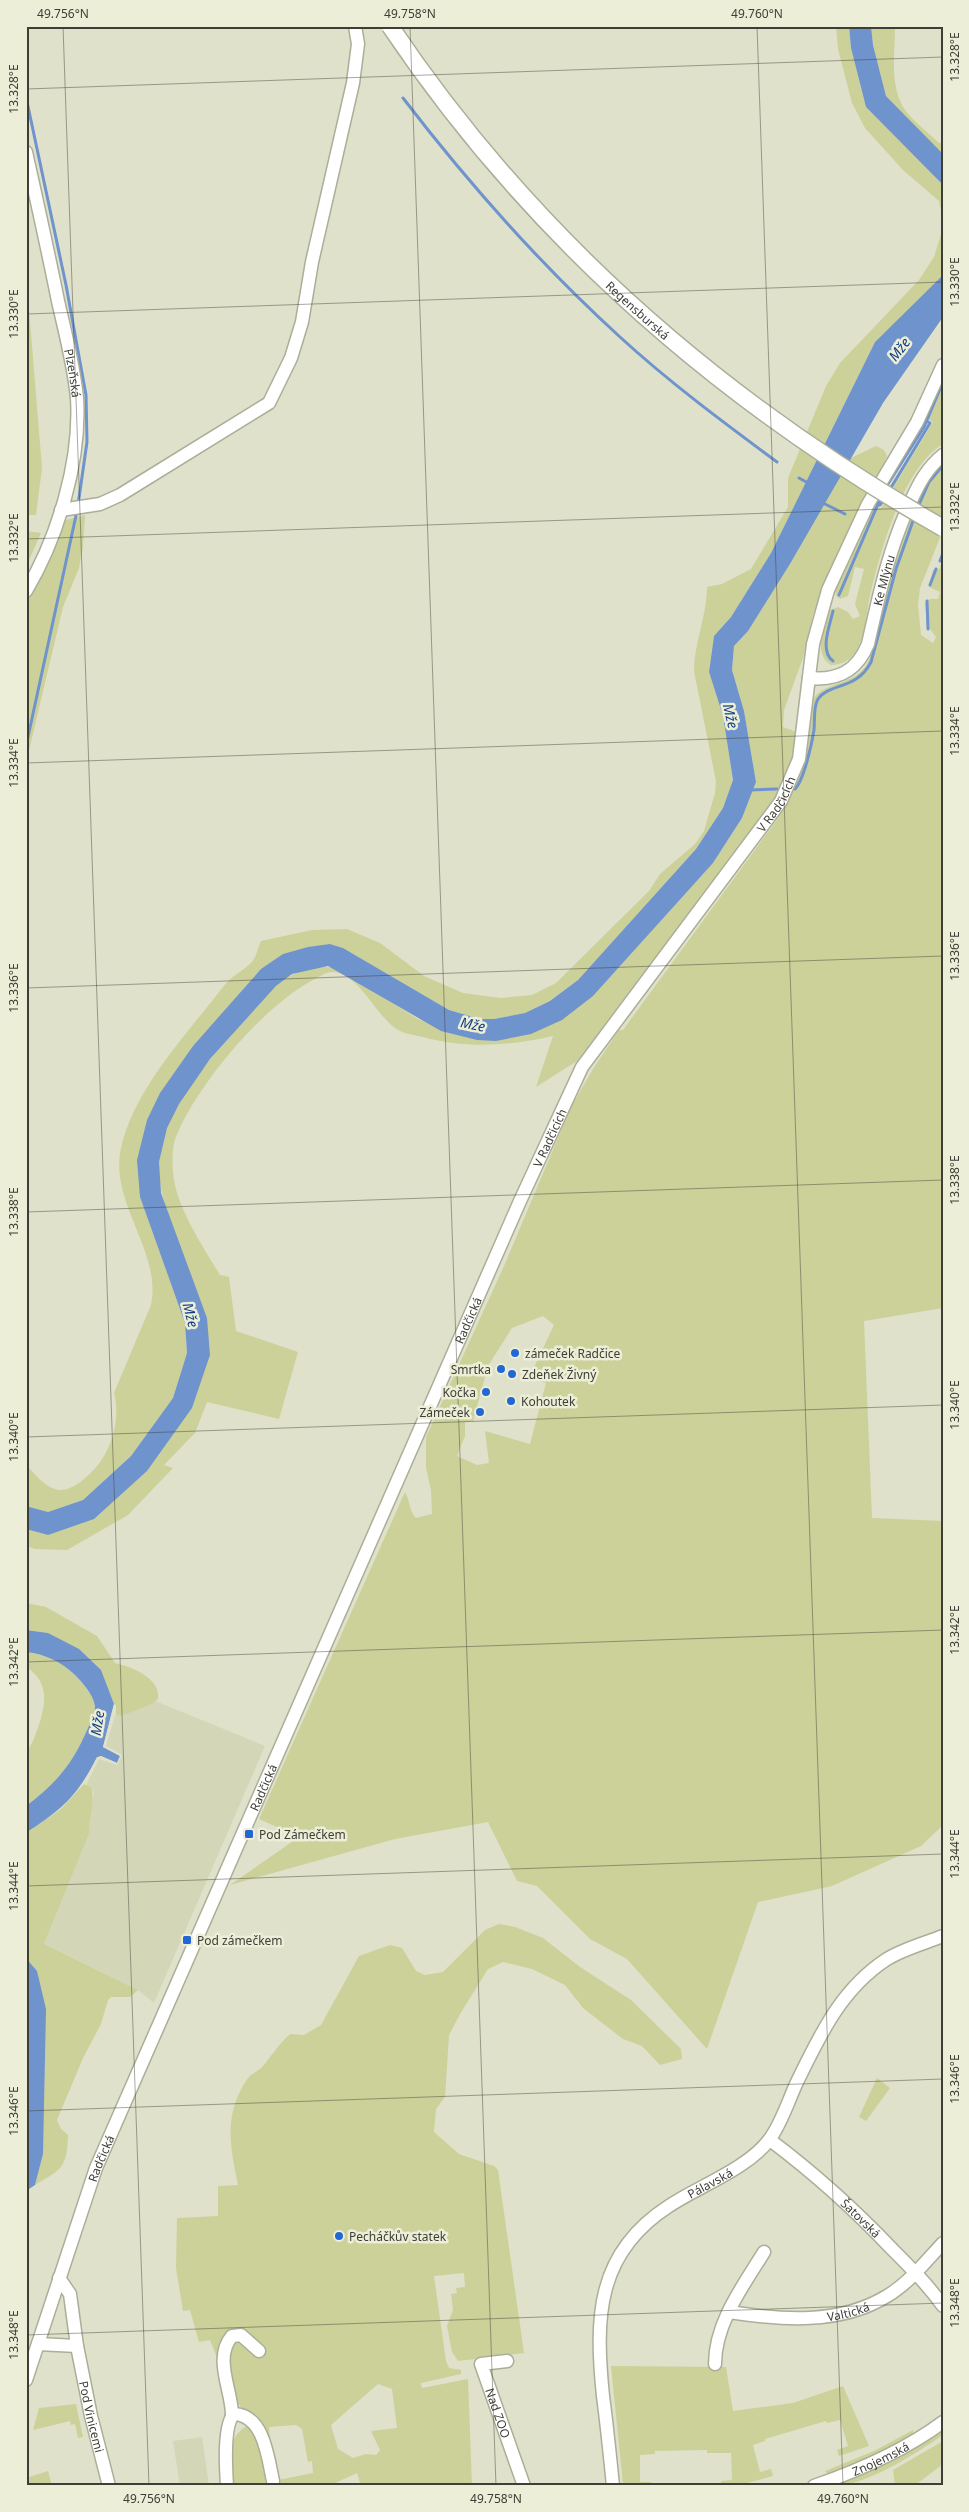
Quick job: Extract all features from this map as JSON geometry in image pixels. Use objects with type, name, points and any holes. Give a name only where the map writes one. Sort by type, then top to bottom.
[{"type":"main road","name":"Regensburská","points":[[390,26],[443,101],[486,154],[579,256],[644,317],[725,385],[785,429],[900,504],[943,528]]},
{"type":"street","points":[[66,510],[100,504],[120,495],[269,403],[291,358],[302,322],[312,262],[353,83],[358,44],[355,26]]},
{"type":"street","name":"Plzeňská","points":[[26,152],[66,337],[77,398],[76,446],[66,510],[41,566],[26,591]]},
{"type":"street","name":"V Radčicích","points":[[520,1201],[582,1067],[781,801],[799,759],[813,644],[821,610],[837,567],[880,480],[917,422],[943,365]]},
{"type":"street","name":"Ke Mlýnu","points":[[810,678],[836,677],[852,669],[863,656],[868,644],[883,576],[893,542],[917,486],[926,472],[943,454]]},
{"type":"street","name":"Radčická","points":[[26,2380],[59,2278],[104,2151],[520,1201]]},
{"type":"street","name":"Pálavská","points":[[613,2486],[600,2364],[599,2328],[602,2298],[612,2268],[623,2249],[638,2230],[655,2215],[748,2159],[770,2140],[824,2028],[847,1993],[888,1959],[943,1936]]},
{"type":"street","name":"Šatovská","points":[[770,2140],[806,2167],[855,2211],[915,2273],[943,2306]]},
{"type":"street","name":"Valtická","points":[[729,2312],[767,2318],[798,2319],[830,2316],[857,2310],[888,2296],[915,2273],[943,2243]]},
{"type":"street","points":[[715,2364],[715,2348],[719,2333],[764,2252]]},
{"type":"street","name":"Pod Vinicemi","points":[[59,2278],[70,2294],[77,2346],[91,2416],[109,2486]]},
{"type":"street","points":[[227,2486],[225,2456],[232,2415],[224,2366],[227,2344],[232,2336],[246,2336],[259,2351]]},
{"type":"street","points":[[38,2344],[77,2346]]},
{"type":"street","name":"Nad ZOO","points":[[507,2361],[481,2364],[524,2486]]},
{"type":"street","points":[[232,2415],[241,2416],[256,2426],[264,2443],[273,2481]]},
{"type":"street","name":"Znojemská","points":[[814,2486],[878,2461],[902,2449],[943,2422]]},
{"type":"shaded area","points":[[148,1698],[265,1746],[154,2003],[138,1990],[44,1944],[89,1834],[88,1819],[94,1794],[91,1787],[84,1784],[103,1747],[113,1713]]},
{"type":"shaded area","points":[[202,2437],[209,2486],[180,2486],[173,2441]]},
{"type":"green space","points":[[836,26],[849,26],[851,48],[866,107],[943,185],[943,220],[939,201],[903,170],[865,128],[852,103],[838,49]]},
{"type":"green space","points":[[871,26],[895,26],[894,74],[898,96],[903,107],[913,120],[939,143],[943,142],[943,154],[886,96],[873,45]]},
{"type":"green space","points":[[943,228],[943,275],[875,342],[771,553],[731,617],[714,636],[709,672],[723,716],[733,780],[723,808],[696,849],[578,980],[550,1001],[525,1013],[494,1019],[480,1019],[449,1010],[343,948],[330,944],[283,954],[193,1046],[140,1197],[185,1322],[187,1353],[173,1398],[131,1456],[83,1500],[48,1512],[26,1506],[26,1465],[50,1487],[60,1490],[67,1489],[79,1483],[93,1471],[107,1451],[115,1428],[116,1405],[114,1393],[151,1305],[152,1285],[149,1265],[122,1188],[119,1168],[121,1148],[137,1105],[163,1063],[226,983],[252,962],[261,941],[312,930],[347,929],[380,943],[424,976],[463,993],[501,998],[532,995],[556,983],[649,891],[660,874],[695,844],[704,831],[715,793],[716,781],[694,671],[707,587],[722,584],[751,569],[788,507],[788,478],[826,386],[840,363],[919,280],[934,257]]},
{"type":"green space","points":[[26,272],[42,468],[36,515],[26,515]]},
{"type":"green space","points":[[943,380],[943,444],[928,456],[916,472],[894,514],[879,560],[859,645],[854,654],[848,659],[842,663],[831,665],[825,660],[821,647],[822,632],[828,611],[838,607],[848,612],[853,619],[860,616],[855,604],[864,569],[855,567],[848,596],[840,599],[836,596],[835,591],[838,581],[873,507],[881,508],[933,422],[926,418]]},
{"type":"green space","points":[[876,446],[884,450],[887,456],[881,473],[842,543],[813,614],[803,658],[784,710],[783,727],[807,736],[809,712],[814,698],[825,689],[848,680],[862,671],[871,656],[876,640],[883,597],[899,543],[922,492],[943,461],[943,530],[920,588],[918,605],[921,635],[933,643],[936,637],[927,625],[925,603],[930,599],[938,599],[940,592],[929,587],[933,570],[939,569],[943,559],[943,1308],[864,1321],[872,1518],[943,1521],[943,1825],[921,1846],[832,1886],[758,1902],[707,2049],[627,1959],[590,1939],[537,1886],[517,1881],[488,1822],[395,1839],[230,1885],[299,1837],[259,1819],[405,1492],[416,1518],[432,1514],[431,1490],[426,1468],[426,1437],[504,1266],[571,1107],[619,1030],[623,1030],[779,817],[795,784],[803,759],[666,945],[577,1061],[536,1087],[553,1036],[504,1044],[472,1045],[439,1041],[407,1033],[398,1030],[390,1023],[359,987],[342,974],[329,972],[311,981],[292,993],[253,1027],[217,1069],[188,1112],[175,1141],[173,1167],[175,1185],[184,1212],[220,1275],[229,1277],[236,1331],[298,1352],[279,1419],[207,1402],[195,1433],[164,1465],[173,1468],[128,1515],[67,1550],[34,1549],[26,1545],[26,1529],[48,1535],[147,1471],[207,1318],[184,1262],[169,1218],[163,1198],[159,1162],[162,1141],[169,1122],[190,1085],[203,1068],[277,985],[300,971],[312,968],[335,968],[418,1019],[477,1040],[593,996],[713,863],[742,818],[756,782],[744,711],[732,670],[734,646],[748,631],[790,564],[851,458]],"holes":[[[543,1316],[554,1325],[529,1378],[546,1383],[530,1444],[485,1431],[489,1463],[477,1465],[457,1456],[465,1436],[465,1422],[473,1421],[488,1366],[512,1328]]]},
{"type":"green space","points":[[85,515],[83,547],[79,568],[63,607],[26,763],[26,598],[31,593],[62,521]]},
{"type":"green space","points":[[26,531],[41,533],[26,567]]},
{"type":"green space","points":[[26,1603],[46,1607],[97,1636],[115,1663],[129,1667],[150,1679],[158,1692],[158,1699],[152,1704],[121,1716],[113,1713],[114,1704],[109,1693],[48,1633],[26,1630]]},
{"type":"green space","points":[[26,1652],[58,1662],[69,1670],[87,1689],[95,1706],[92,1720],[70,1762],[47,1789],[26,1806],[25,1761],[43,1711],[44,1691],[41,1682],[35,1674],[26,1667]]},
{"type":"green space","points":[[84,1784],[91,1787],[92,1792],[89,1834],[44,1944],[138,1990],[130,1997],[111,1997],[108,2000],[101,2024],[83,2058],[57,2120],[61,2129],[68,2135],[64,2161],[57,2171],[35,2185],[43,2154],[37,1971],[26,1958],[26,1833],[61,1809]]},
{"type":"green space","points":[[499,1924],[515,1927],[543,1938],[580,1967],[631,2000],[681,2049],[682,2059],[660,2065],[642,2046],[623,2039],[583,2008],[565,1985],[532,1969],[503,1962],[488,1969],[449,2035],[445,2097],[436,2109],[434,2132],[459,2154],[494,2166],[498,2170],[524,2353],[458,2361],[452,2352],[447,2326],[453,2310],[451,2294],[457,2293],[456,2288],[465,2287],[464,2273],[434,2276],[446,2361],[449,2368],[461,2370],[461,2374],[421,2383],[422,2388],[468,2379],[472,2486],[361,2486],[357,2473],[329,2486],[233,2486],[230,2461],[231,2446],[238,2433],[245,2427],[249,2427],[261,2448],[268,2482],[313,2473],[312,2461],[308,2462],[302,2429],[296,2425],[269,2427],[270,2439],[267,2440],[237,2402],[235,2403],[210,2340],[199,2342],[190,2310],[183,2311],[176,2268],[177,2218],[218,2216],[218,2186],[238,2185],[231,2143],[231,2130],[235,2104],[240,2091],[248,2078],[261,2068],[290,2034],[304,2035],[321,2025],[359,1956],[390,1945],[402,1948],[416,1971],[425,1975],[443,1972],[485,1930]],"holes":[[[378,2384],[392,2389],[397,2428],[371,2431],[380,2450],[376,2455],[366,2454],[353,2458],[338,2449],[331,2425]]]},
{"type":"green space","points":[[877,2078],[890,2088],[866,2121],[859,2117]]},
{"type":"green space","points":[[611,2366],[726,2367],[733,2411],[793,2403],[843,2386],[869,2446],[839,2456],[837,2450],[848,2446],[840,2420],[827,2423],[826,2421],[765,2439],[765,2441],[753,2445],[760,2472],[771,2469],[773,2476],[747,2483],[721,2486],[721,2481],[732,2480],[731,2453],[707,2453],[707,2450],[655,2451],[655,2454],[640,2455],[640,2482],[651,2482],[651,2486],[623,2484]]},
{"type":"green space","points":[[76,2404],[83,2437],[78,2438],[75,2424],[71,2425],[70,2421],[33,2430],[39,2408]]},
{"type":"green space","points":[[913,2430],[913,2434],[873,2455],[828,2474],[825,2471],[874,2451]]},
{"type":"green space","points":[[943,2430],[943,2435],[890,2468],[860,2481],[832,2486]]},
{"type":"green space","points":[[943,2441],[943,2464],[914,2486],[895,2486],[893,2470]]},
{"type":"green space","points":[[48,2471],[52,2486],[26,2486],[26,2478]]},
{"type":"water","points":[[849,26],[871,26],[873,45],[886,96],[943,154],[943,185],[866,107],[851,48]]},
{"type":"water","name":"Mže","points":[[943,275],[943,317],[883,403],[790,564],[748,631],[734,646],[732,670],[744,711],[756,782],[742,818],[713,863],[593,996],[562,1020],[531,1034],[496,1041],[477,1040],[441,1031],[328,966],[292,974],[276,986],[210,1059],[179,1104],[167,1128],[159,1162],[161,1193],[207,1318],[210,1355],[192,1408],[147,1471],[94,1519],[48,1535],[26,1529],[26,1506],[48,1512],[83,1500],[131,1456],[173,1398],[187,1353],[185,1323],[140,1197],[137,1160],[147,1120],[160,1093],[193,1046],[261,969],[283,954],[308,947],[330,944],[343,948],[449,1010],[480,1019],[494,1019],[525,1013],[550,1001],[578,980],[696,849],[723,808],[733,780],[723,716],[709,672],[714,636],[731,617],[771,553],[875,342]]},
{"type":"water","name":"Mže","points":[[26,1630],[48,1633],[79,1649],[101,1670],[114,1704],[103,1747],[120,1756],[117,1763],[101,1756],[97,1757],[82,1783],[68,1801],[26,1833],[26,1806],[47,1789],[70,1762],[92,1720],[95,1706],[87,1689],[69,1670],[58,1662],[26,1652]]},
{"type":"water","points":[[26,1958],[37,1971],[46,2009],[43,2154],[35,2185],[26,2191]]},
{"type":"pier","points":[[114,1704],[116,1705],[116,1713],[106,1746],[122,1756],[117,1765],[99,1759],[86,1785],[84,1784],[85,1781],[97,1758],[101,1756],[117,1763],[120,1756],[103,1747]]},
{"type":"waterway","points":[[26,97],[66,285],[86,395],[87,442],[78,505]]},
{"type":"waterway","points":[[403,98],[453,161],[506,222],[590,309],[677,386],[777,462]]},
{"type":"waterway","points":[[886,487],[924,427],[940,389]]},
{"type":"waterway","points":[[889,491],[930,423],[926,421]]},
{"type":"waterway","points":[[918,507],[929,482],[943,465]]},
{"type":"waterway","points":[[799,478],[810,484]]},
{"type":"waterway","points":[[839,595],[881,497]]},
{"type":"waterway","points":[[877,505],[880,505],[885,498]]},
{"type":"waterway","points":[[821,502],[845,514]]},
{"type":"waterway","points":[[26,746],[77,511]]},
{"type":"waterway","points":[[795,789],[801,778],[809,752],[814,730],[815,706],[818,699],[829,690],[851,682],[865,671],[871,662],[896,569],[914,518]]},
{"type":"waterway","points":[[940,561],[943,553]]},
{"type":"waterway","points":[[930,585],[936,569]]},
{"type":"waterway","points":[[927,601],[928,629]]},
{"type":"waterway","points":[[833,611],[826,644],[829,657],[833,661]]},
{"type":"waterway","points":[[750,790],[777,789]]},
{"type":"place","name":"zámeček Radčice","points":[[515,1353]]},
{"type":"place","name":"Smrtka","points":[[501,1369]]},
{"type":"place","name":"Zdeňek Živný","points":[[512,1374]]},
{"type":"place","name":"Kočka","points":[[486,1392]]},
{"type":"place","name":"Kohoutek","points":[[511,1401]]},
{"type":"place","name":"Zámeček","points":[[480,1412]]},
{"type":"place","name":"Pod Zámečkem","points":[[249,1834]]},
{"type":"place","name":"Pod zámečkem","points":[[187,1940]]},
{"type":"place","name":"Pecháčkův statek","points":[[339,2236]]}]
